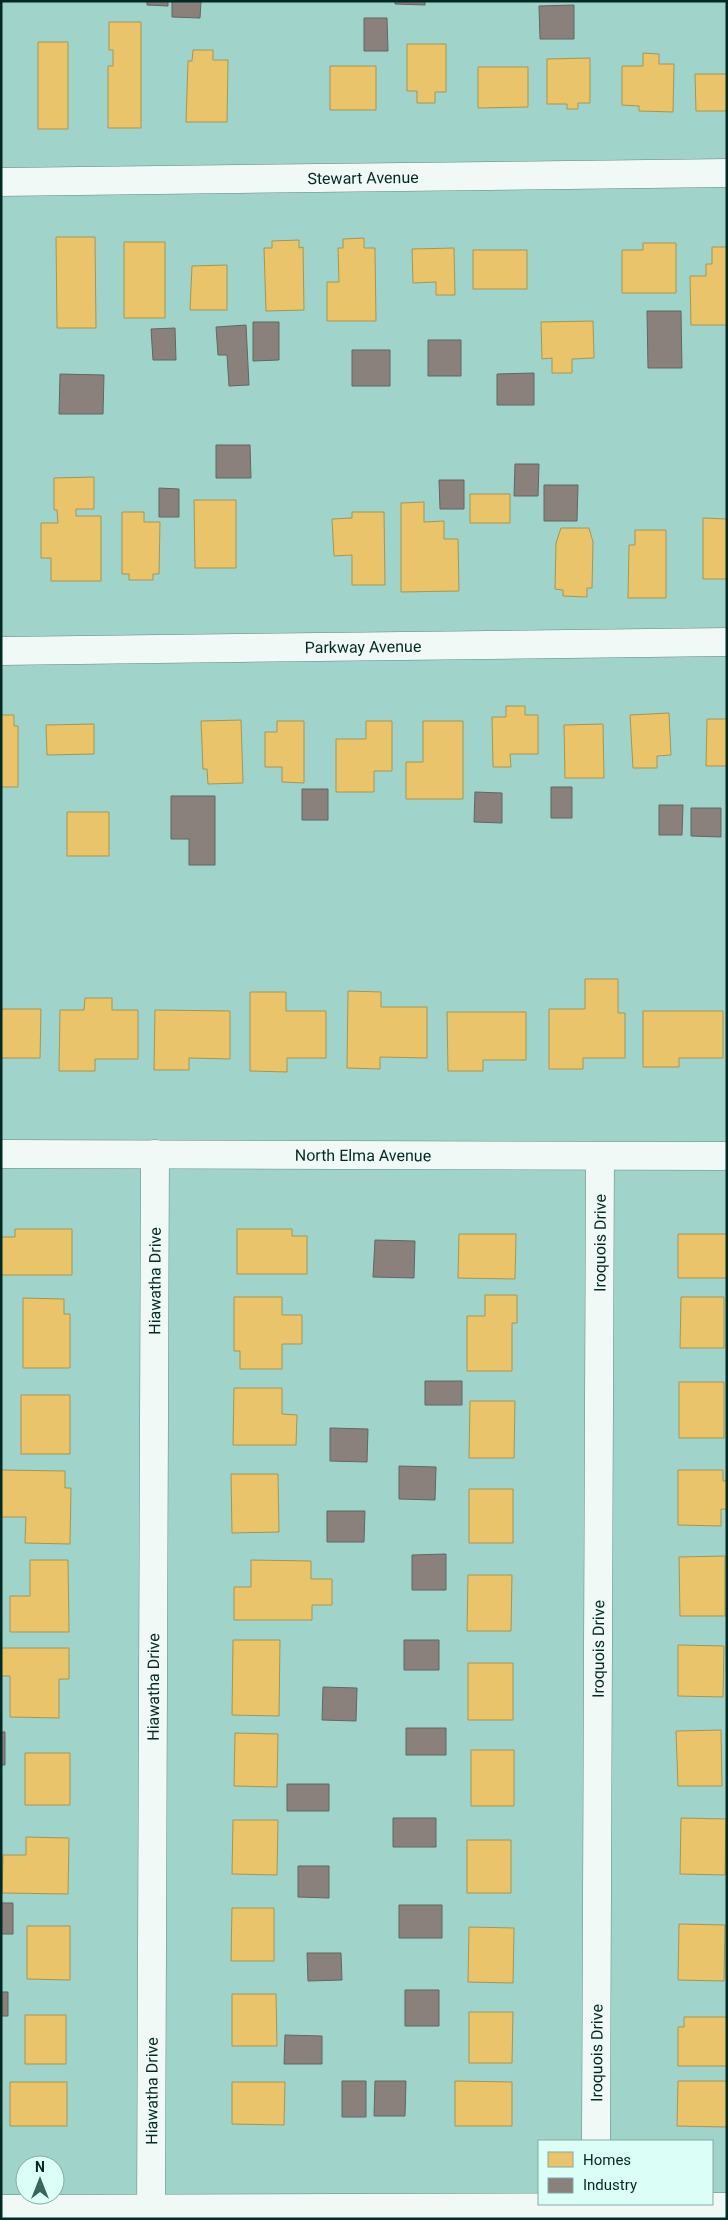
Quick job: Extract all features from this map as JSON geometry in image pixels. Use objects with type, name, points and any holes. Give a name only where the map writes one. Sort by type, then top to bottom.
[{"type":"street","name":"Stewart Avenue","points":[[1,182],[727,173]]},
{"type":"street","name":"Parkway Avenue","points":[[1,651],[727,642]]},
{"type":"street","name":"North Elma Avenue","points":[[1,1154],[727,1156]]},
{"type":"street","name":"Hiawatha Drive","points":[[152,2213],[155,1154]]},
{"type":"street","name":"Iroquois Drive","points":[[596,2140],[600,1156]]},
{"type":"street","points":[[1,2209],[152,2213],[596,2210],[727,2207]]},
{"type":"building: Homes","points":[[109,22],[141,22],[141,128],[108,128],[108,66],[113,66],[113,50],[109,50]]},
{"type":"building: Homes","points":[[38,42],[68,42],[68,129],[38,129]]},
{"type":"building: Homes","points":[[407,44],[446,44],[446,92],[435,92],[435,103],[417,103],[417,91],[407,91]]},
{"type":"building: Homes","points":[[193,50],[213,50],[213,60],[228,60],[227,122],[186,122],[188,61],[192,61]]},
{"type":"building: Homes","points":[[643,53],[659,54],[659,64],[674,64],[673,112],[639,111],[639,106],[622,105],[622,66],[643,66]]},
{"type":"building: Homes","points":[[590,58],[590,103],[578,103],[578,109],[567,109],[567,104],[547,104],[547,59]]},
{"type":"building: Homes","points":[[330,66],[376,66],[376,110],[330,110]]},
{"type":"building: Homes","points":[[478,67],[528,67],[528,107],[478,108]]},
{"type":"building: Homes","points":[[695,74],[727,74],[727,111],[696,111]]},
{"type":"building: Homes","points":[[56,237],[95,237],[96,328],[57,328]]},
{"type":"building: Homes","points":[[364,238],[364,248],[375,248],[376,321],[327,321],[327,282],[339,282],[338,248],[343,248],[343,239]]},
{"type":"building: Homes","points":[[299,240],[299,248],[303,247],[304,310],[266,311],[264,248],[272,248],[272,241]]},
{"type":"building: Homes","points":[[124,242],[165,242],[165,318],[124,318]]},
{"type":"building: Homes","points":[[643,243],[676,243],[676,293],[622,293],[622,250],[643,250]]},
{"type":"building: Homes","points":[[712,247],[727,247],[727,325],[691,325],[690,276],[706,276],[706,264],[712,264]]},
{"type":"building: Homes","points":[[454,248],[455,295],[436,295],[436,282],[413,283],[412,249]]},
{"type":"building: Homes","points":[[473,250],[527,250],[527,289],[473,289]]},
{"type":"building: Homes","points":[[227,265],[227,310],[190,310],[192,266]]},
{"type":"building: Homes","points":[[593,321],[594,358],[572,359],[572,373],[552,373],[552,358],[542,359],[541,322]]},
{"type":"building: Homes","points":[[94,477],[94,509],[76,509],[76,516],[101,516],[101,581],[51,581],[51,558],[41,558],[41,523],[58,523],[57,510],[54,510],[54,478]]},
{"type":"building: Homes","points":[[470,494],[510,494],[510,523],[470,523]]},
{"type":"building: Homes","points":[[194,500],[236,500],[236,568],[195,568]]},
{"type":"building: Homes","points":[[424,502],[424,522],[444,521],[444,539],[458,539],[459,591],[401,592],[401,503]]},
{"type":"building: Homes","points":[[122,512],[144,512],[144,522],[160,522],[159,574],[153,574],[153,580],[129,580],[129,574],[122,574]]},
{"type":"building: Homes","points":[[352,512],[384,512],[385,585],[352,585],[352,555],[334,556],[332,519],[352,518]]},
{"type":"building: Homes","points":[[703,518],[727,519],[727,579],[703,579]]},
{"type":"building: Homes","points":[[561,528],[589,528],[593,542],[592,588],[587,588],[587,597],[563,596],[563,590],[555,589],[556,543]]},
{"type":"building: Homes","points":[[635,530],[666,530],[666,598],[628,598],[629,545],[635,545]]},
{"type":"building: Homes","points":[[506,706],[525,706],[525,715],[538,715],[538,754],[510,754],[511,767],[493,767],[492,717],[506,717]]},
{"type":"building: Homes","points":[[669,713],[671,755],[657,756],[657,768],[633,768],[630,715]]},
{"type":"building: Homes","points":[[1,715],[14,715],[14,726],[18,726],[18,787],[1,787]]},
{"type":"building: Homes","points":[[707,719],[727,719],[727,766],[706,766]]},
{"type":"building: Homes","points":[[241,720],[243,783],[208,784],[207,769],[203,769],[201,721]]},
{"type":"building: Homes","points":[[277,721],[304,721],[304,783],[282,782],[282,767],[265,767],[265,732],[277,732]]},
{"type":"building: Homes","points":[[366,721],[392,721],[392,771],[374,771],[374,792],[336,792],[336,739],[366,739]]},
{"type":"building: Homes","points":[[423,721],[463,721],[463,799],[406,799],[406,762],[423,762]]},
{"type":"building: Homes","points":[[94,724],[94,754],[47,755],[46,725]]},
{"type":"building: Homes","points":[[603,724],[604,778],[565,778],[564,725]]},
{"type":"building: Homes","points":[[67,812],[109,812],[109,856],[67,856]]},
{"type":"building: Homes","points":[[585,979],[618,979],[618,1013],[625,1013],[625,1058],[583,1058],[583,1069],[549,1069],[549,1009],[585,1009]]},
{"type":"building: Homes","points":[[348,991],[381,992],[381,1007],[427,1007],[427,1058],[380,1057],[380,1069],[347,1068]]},
{"type":"building: Homes","points":[[250,992],[286,992],[286,1011],[326,1011],[326,1058],[287,1058],[287,1072],[250,1071]]},
{"type":"building: Homes","points":[[85,998],[112,998],[112,1010],[138,1010],[138,1059],[95,1059],[95,1071],[59,1071],[60,1010],[84,1010]]},
{"type":"building: Homes","points":[[1,1009],[41,1009],[40,1058],[1,1058]]},
{"type":"building: Homes","points":[[155,1010],[230,1011],[230,1059],[189,1058],[189,1070],[154,1070]]},
{"type":"building: Homes","points":[[643,1011],[723,1011],[723,1058],[679,1058],[679,1067],[643,1067]]},
{"type":"building: Homes","points":[[447,1012],[526,1012],[526,1060],[483,1060],[483,1071],[448,1071]]},
{"type":"building: Homes","points":[[15,1229],[72,1229],[72,1275],[1,1275],[1,1237],[15,1237]]},
{"type":"building: Homes","points":[[237,1229],[292,1229],[292,1236],[307,1236],[307,1274],[237,1274]]},
{"type":"building: Homes","points":[[459,1234],[516,1234],[515,1279],[458,1278]]},
{"type":"building: Homes","points":[[678,1234],[727,1234],[727,1278],[678,1278]]},
{"type":"building: Homes","points":[[485,1295],[517,1295],[517,1323],[512,1323],[512,1371],[467,1371],[467,1316],[485,1316]]},
{"type":"building: Homes","points":[[234,1297],[282,1297],[282,1315],[302,1315],[302,1344],[282,1344],[282,1369],[240,1369],[240,1351],[234,1351]]},
{"type":"building: Homes","points":[[681,1297],[724,1297],[724,1348],[680,1348]]},
{"type":"building: Homes","points":[[23,1298],[64,1299],[64,1314],[70,1314],[70,1368],[23,1368]]},
{"type":"building: Homes","points":[[679,1382],[724,1382],[724,1438],[679,1438]]},
{"type":"building: Homes","points":[[234,1388],[282,1388],[282,1414],[297,1415],[296,1445],[233,1445]]},
{"type":"building: Homes","points":[[21,1395],[70,1395],[70,1454],[21,1454]]},
{"type":"building: Homes","points":[[470,1401],[515,1401],[514,1458],[469,1458]]},
{"type":"building: Homes","points":[[1,1470],[65,1471],[65,1488],[71,1488],[70,1544],[25,1543],[26,1517],[1,1517]]},
{"type":"building: Homes","points":[[678,1470],[723,1470],[723,1481],[727,1481],[727,1509],[721,1509],[721,1526],[678,1525]]},
{"type":"building: Homes","points":[[231,1474],[278,1474],[279,1532],[232,1533]]},
{"type":"building: Homes","points":[[469,1489],[513,1489],[513,1543],[469,1543]]},
{"type":"building: Homes","points":[[725,1556],[725,1616],[680,1616],[679,1557]]},
{"type":"building: Homes","points":[[30,1560],[68,1560],[69,1632],[10,1632],[10,1596],[30,1596]]},
{"type":"building: Homes","points":[[251,1560],[311,1561],[311,1579],[332,1579],[332,1605],[312,1605],[312,1620],[234,1620],[234,1587],[251,1587]]},
{"type":"building: Homes","points":[[468,1575],[512,1575],[511,1631],[467,1631]]},
{"type":"building: Homes","points":[[233,1640],[280,1640],[279,1716],[232,1715]]},
{"type":"building: Homes","points":[[678,1645],[724,1646],[723,1697],[678,1696]]},
{"type":"building: Homes","points":[[1,1648],[69,1648],[69,1679],[59,1679],[59,1718],[10,1717],[10,1676],[1,1676]]},
{"type":"building: Homes","points":[[468,1663],[513,1663],[513,1720],[468,1720]]},
{"type":"building: Homes","points":[[721,1730],[722,1786],[678,1786],[676,1731]]},
{"type":"building: Homes","points":[[235,1733],[278,1734],[277,1787],[234,1786]]},
{"type":"building: Homes","points":[[471,1750],[514,1750],[514,1806],[471,1806]]},
{"type":"building: Homes","points":[[25,1753],[70,1753],[70,1805],[25,1805]]},
{"type":"building: Homes","points":[[681,1818],[726,1819],[725,1875],[680,1874]]},
{"type":"building: Homes","points":[[233,1820],[278,1820],[277,1875],[232,1874]]},
{"type":"building: Homes","points":[[26,1837],[69,1838],[68,1894],[2,1893],[3,1855],[26,1855]]},
{"type":"building: Homes","points":[[467,1840],[511,1840],[511,1893],[467,1893]]},
{"type":"building: Homes","points":[[232,1908],[274,1908],[274,1961],[231,1961]]},
{"type":"building: Homes","points":[[679,1924],[725,1925],[724,1981],[678,1980]]},
{"type":"building: Homes","points":[[27,1926],[70,1926],[70,1980],[27,1979]]},
{"type":"building: Homes","points":[[469,1927],[514,1928],[513,1983],[468,1982]]},
{"type":"building: Homes","points":[[232,1994],[276,1994],[277,2046],[232,2046]]},
{"type":"building: Homes","points":[[469,2012],[513,2012],[512,2063],[469,2063]]},
{"type":"building: Homes","points":[[25,2015],[66,2015],[66,2064],[25,2064]]},
{"type":"building: Homes","points":[[684,2017],[727,2017],[727,2066],[678,2066],[678,2027],[684,2027]]},
{"type":"building: Homes","points":[[455,2081],[512,2082],[512,2126],[455,2126]]},
{"type":"building: Homes","points":[[678,2081],[727,2081],[727,2127],[677,2126]]},
{"type":"building: Homes","points":[[10,2082],[67,2082],[67,2126],[10,2126]]},
{"type":"building: Homes","points":[[232,2082],[285,2082],[284,2125],[232,2124]]},
{"type":"building: Industry","points":[[147,1],[168,1],[168,6],[147,5]]},
{"type":"building: Industry","points":[[172,1],[201,1],[200,18],[172,17]]},
{"type":"building: Industry","points":[[395,1],[425,1],[425,5],[395,4]]},
{"type":"building: Industry","points":[[574,5],[574,39],[540,39],[539,6]]},
{"type":"building: Industry","points":[[364,18],[387,18],[388,51],[364,51]]},
{"type":"building: Industry","points":[[647,311],[681,311],[682,368],[648,368]]},
{"type":"building: Industry","points":[[253,322],[279,322],[279,360],[253,361]]},
{"type":"building: Industry","points":[[246,325],[249,385],[229,386],[227,355],[218,355],[216,327]]},
{"type":"building: Industry","points":[[175,328],[176,360],[153,360],[151,329]]},
{"type":"building: Industry","points":[[428,340],[461,340],[461,376],[428,376]]},
{"type":"building: Industry","points":[[352,350],[390,350],[390,386],[352,386]]},
{"type":"building: Industry","points":[[534,373],[534,405],[497,405],[497,374]]},
{"type":"building: Industry","points":[[60,374],[104,375],[103,414],[59,414]]},
{"type":"building: Industry","points":[[216,445],[250,445],[251,478],[216,478]]},
{"type":"building: Industry","points":[[515,464],[539,464],[538,496],[514,496]]},
{"type":"building: Industry","points":[[439,480],[464,480],[464,509],[440,509]]},
{"type":"building: Industry","points":[[544,485],[578,485],[577,521],[544,521]]},
{"type":"building: Industry","points":[[159,488],[179,489],[179,517],[159,517]]},
{"type":"building: Industry","points":[[551,787],[572,787],[572,818],[551,818]]},
{"type":"building: Industry","points":[[302,789],[328,789],[328,820],[302,820]]},
{"type":"building: Industry","points":[[475,792],[502,793],[502,823],[474,822]]},
{"type":"building: Industry","points":[[171,796],[215,796],[215,865],[189,865],[189,839],[171,839]]},
{"type":"building: Industry","points":[[659,805],[683,805],[682,835],[659,835]]},
{"type":"building: Industry","points":[[691,808],[721,808],[721,837],[691,836]]},
{"type":"building: Industry","points":[[375,1240],[415,1241],[414,1278],[373,1277]]},
{"type":"building: Industry","points":[[425,1381],[462,1381],[462,1405],[425,1405]]},
{"type":"building: Industry","points":[[330,1428],[368,1429],[367,1462],[330,1461]]},
{"type":"building: Industry","points":[[399,1466],[436,1467],[435,1500],[399,1499]]},
{"type":"building: Industry","points":[[327,1511],[365,1511],[364,1542],[327,1542]]},
{"type":"building: Industry","points":[[446,1554],[446,1590],[412,1590],[412,1555]]},
{"type":"building: Industry","points":[[404,1640],[439,1640],[439,1670],[404,1670]]},
{"type":"building: Industry","points":[[323,1687],[357,1688],[356,1721],[322,1720]]},
{"type":"building: Industry","points":[[406,1728],[446,1728],[446,1755],[406,1755]]},
{"type":"building: Industry","points":[[1,1732],[5,1732],[5,1765],[1,1765]]},
{"type":"building: Industry","points":[[287,1784],[329,1784],[329,1811],[287,1811]]},
{"type":"building: Industry","points":[[393,1818],[436,1818],[436,1847],[393,1847]]},
{"type":"building: Industry","points":[[298,1866],[329,1866],[329,1898],[298,1897]]},
{"type":"building: Industry","points":[[1,1903],[13,1903],[13,1934],[1,1934]]},
{"type":"building: Industry","points":[[399,1905],[442,1905],[442,1938],[399,1938]]},
{"type":"building: Industry","points":[[307,1953],[341,1953],[342,1980],[308,1981]]},
{"type":"building: Industry","points":[[405,1990],[439,1990],[439,2026],[405,2026]]},
{"type":"building: Industry","points":[[1,1992],[8,1992],[8,2016],[1,2016]]},
{"type":"building: Industry","points":[[285,2035],[322,2036],[322,2064],[284,2064]]},
{"type":"building: Industry","points":[[342,2081],[366,2081],[366,2117],[342,2117]]},
{"type":"building: Industry","points":[[375,2081],[406,2081],[405,2116],[374,2116]]}]
